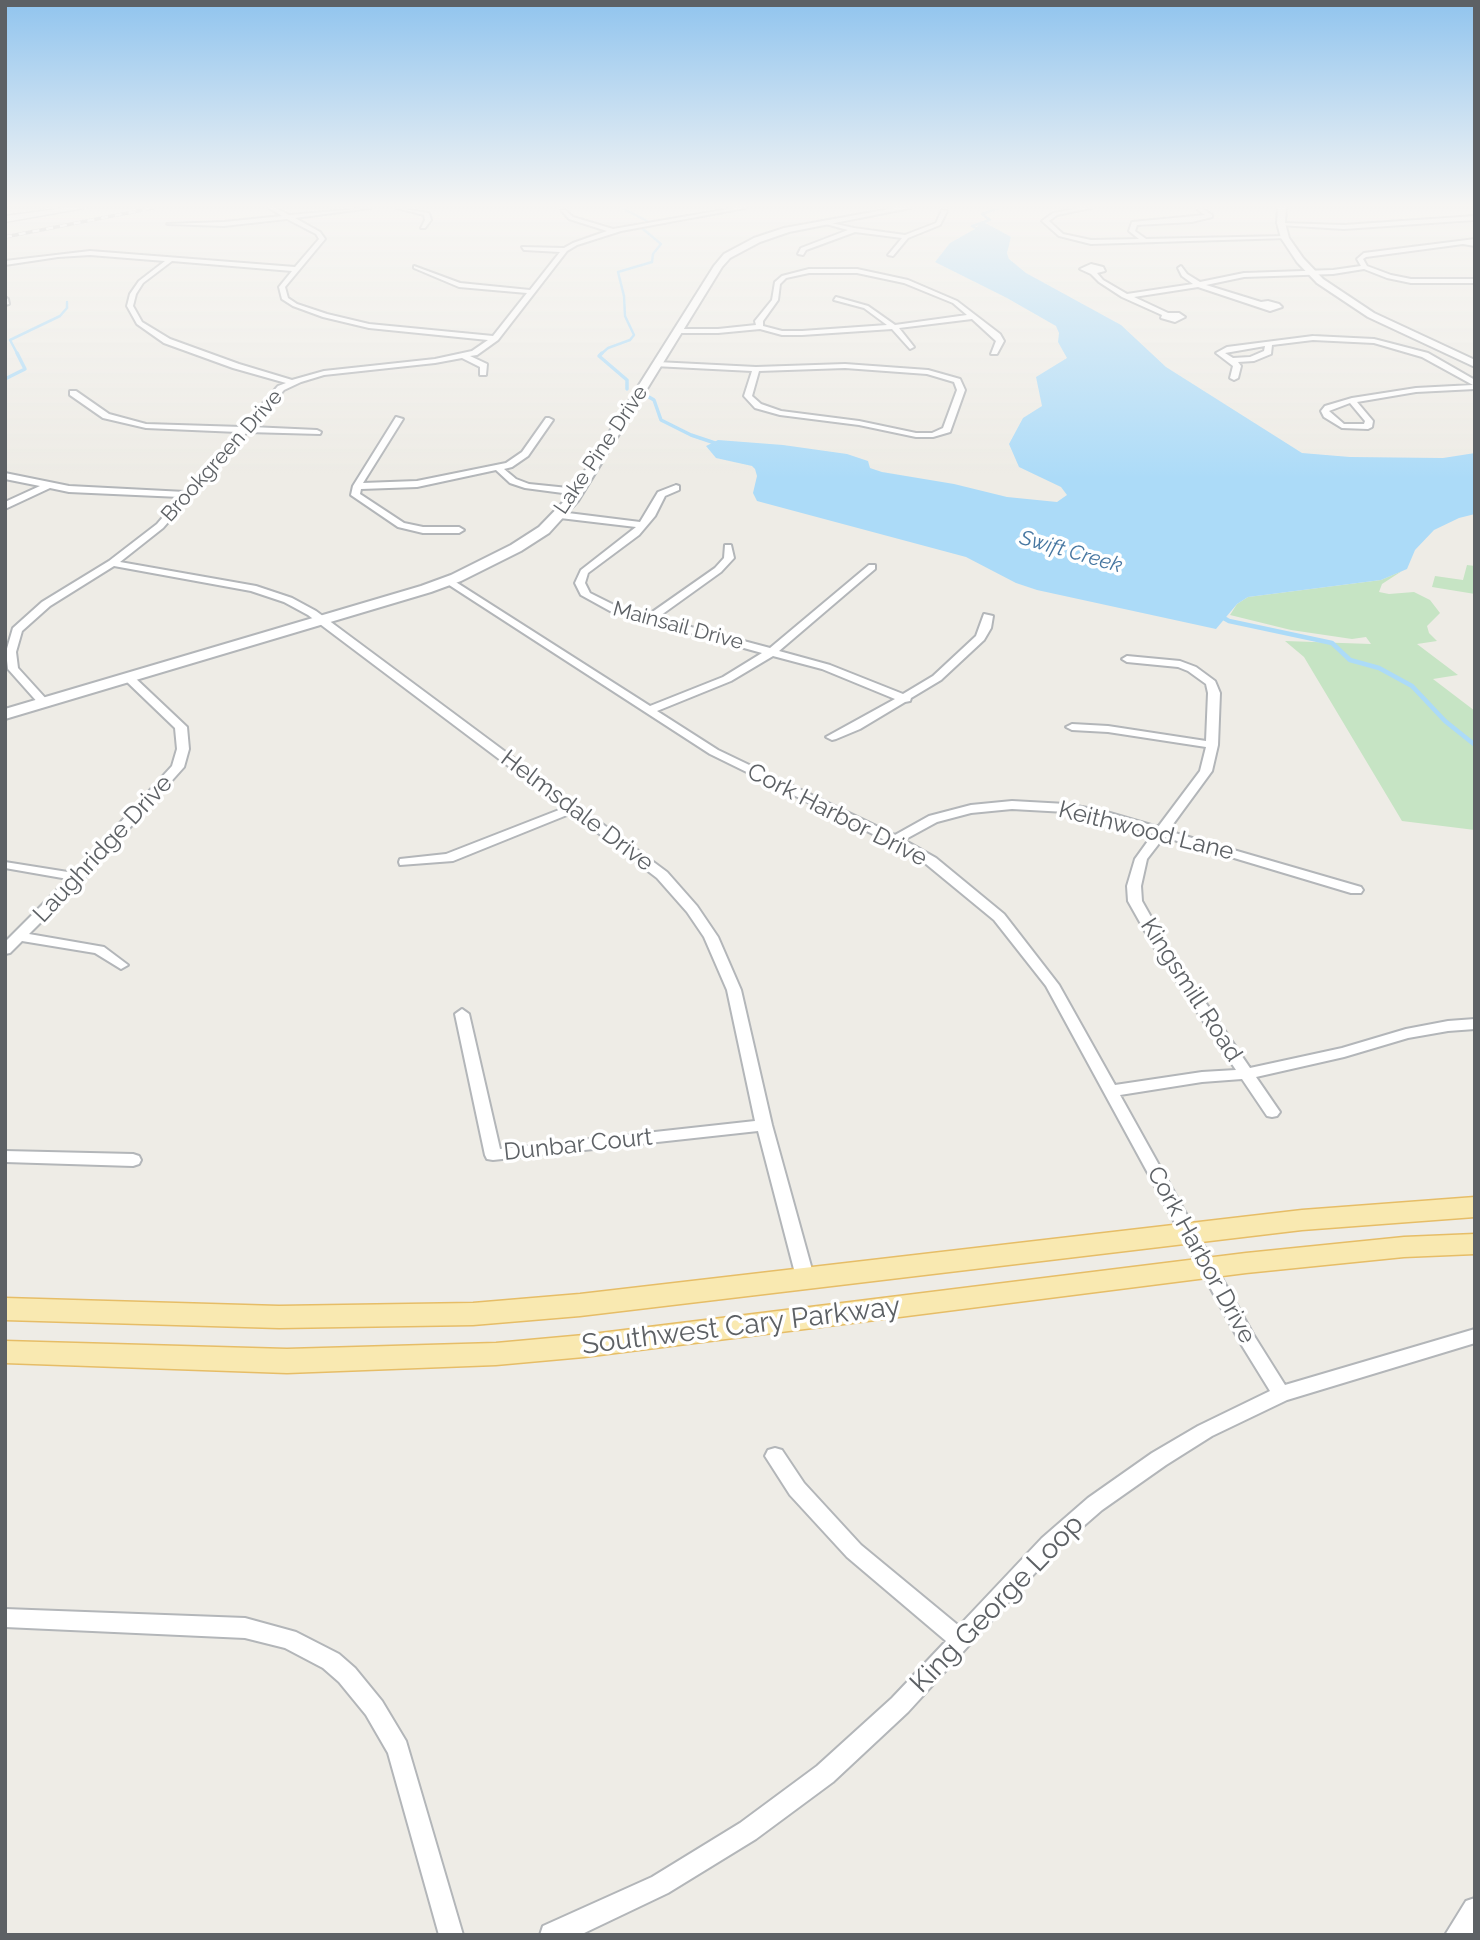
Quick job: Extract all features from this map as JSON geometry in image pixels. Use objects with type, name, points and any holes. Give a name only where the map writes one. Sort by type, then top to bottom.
[{"type":"main road","name":"Southwest Cary Parkway","points":[[5,1309],[279,1317],[473,1314],[580,1305],[1302,1220],[1475,1207]]},
{"type":"main road","name":"Southwest Cary Parkway","points":[[5,1352],[287,1361],[496,1354],[584,1346],[1208,1268],[1404,1247],[1475,1244]]},
{"type":"street","points":[[132,299],[130,306],[139,323],[167,341],[236,366],[292,382]]},
{"type":"street","points":[[288,299],[312,313],[398,331],[495,338]]},
{"type":"street","name":"Brookgreen Drive","points":[[17,630],[56,596],[112,563],[160,526],[274,393],[292,382],[348,369],[464,356],[481,349],[495,338],[528,299]]},
{"type":"street","name":"Lake Pine Drive","points":[[5,714],[448,581],[516,548],[560,515],[578,492],[698,299]]},
{"type":"street","points":[[759,326],[775,299]]},
{"type":"street","points":[[836,299],[866,307],[894,327],[910,347]]},
{"type":"street","points":[[949,299],[998,336],[1000,341],[994,352]]},
{"type":"street","points":[[1130,299],[1165,314]]},
{"type":"street","points":[[1242,299],[1259,304]]},
{"type":"street","points":[[1347,299],[1371,315],[1475,363]]},
{"type":"street","points":[[679,329],[719,331],[759,326],[793,334],[894,327],[971,317]]},
{"type":"street","points":[[1269,343],[1270,349],[1263,355],[1233,360],[1221,356],[1220,351],[1269,343],[1332,338],[1386,344],[1439,361],[1475,385]]},
{"type":"street","points":[[464,356],[484,366],[483,373]]},
{"type":"street","points":[[1233,360],[1237,366],[1234,379]]},
{"type":"street","points":[[657,364],[756,369],[891,368],[946,376],[962,387],[947,430],[933,435],[916,435],[859,423],[765,409],[755,404],[748,396],[756,369]]},
{"type":"street","points":[[1352,400],[1369,421],[1367,427],[1342,426],[1326,415],[1325,411],[1333,405],[1352,400],[1416,390],[1475,385]]},
{"type":"street","points":[[73,393],[106,416],[160,428],[317,432]]},
{"type":"street","points":[[399,419],[357,486],[354,492],[358,500],[401,525],[423,530],[459,530]]},
{"type":"street","points":[[357,486],[417,484],[498,468],[520,459],[550,420]]},
{"type":"street","points":[[498,468],[513,481],[528,486],[578,492]]},
{"type":"street","points":[[5,476],[93,491],[188,495]]},
{"type":"street","points":[[5,506],[47,485]]},
{"type":"street","points":[[560,515],[643,524],[661,494],[676,488]]},
{"type":"street","name":"Mainsail Drive","points":[[643,524],[584,572],[580,583],[592,600],[649,619],[826,667],[906,699]]},
{"type":"street","points":[[649,619],[724,564],[729,558],[728,547]]},
{"type":"street","name":"Helmsdale Drive","points":[[112,563],[216,579],[288,600],[320,620],[662,875],[692,909],[711,937],[734,990],[764,1125],[805,1277]]},
{"type":"street","points":[[649,710],[715,684],[773,651],[872,567]]},
{"type":"street","name":"Cork Harbor Drive","points":[[448,581],[733,762],[895,840],[959,882],[1013,931],[1052,985],[1188,1233],[1281,1394]]},
{"type":"street","points":[[832,737],[906,699],[937,678],[980,638],[986,628],[988,616]]},
{"type":"street","points":[[5,630],[17,630],[11,652],[13,669],[44,703]]},
{"type":"street","name":"Kingsmill Road","points":[[1127,659],[1180,664],[1211,683],[1214,693],[1212,744],[1206,771],[1141,859],[1136,872],[1135,901],[1162,949],[1272,1112]]},
{"type":"street","name":"Laughridge Drive","points":[[5,950],[22,937],[170,778],[182,757],[184,742],[181,727],[128,678]]},
{"type":"street","points":[[1072,727],[1108,729],[1212,744]]},
{"type":"street","name":"Keithwood Lane","points":[[895,840],[933,819],[949,814],[1012,805],[1077,810],[1162,832],[1356,890]]},
{"type":"street","points":[[405,862],[448,858],[575,808]]},
{"type":"street","points":[[7,865],[78,877]]},
{"type":"street","points":[[22,937],[99,950],[121,965]]},
{"type":"street","name":"Dunbar Court","points":[[462,1014],[493,1156],[764,1125]]},
{"type":"street","points":[[1111,1091],[1202,1077],[1246,1074],[1344,1052],[1406,1034],[1475,1024]]},
{"type":"street","points":[[5,1156],[133,1160]]},
{"type":"street","name":"King George Loop","points":[[552,1935],[660,1885],[786,1804],[863,1740],[1049,1544],[1095,1504],[1159,1459],[1205,1431],[1281,1394],[1475,1336]]},
{"type":"street","points":[[775,1455],[797,1489],[854,1551],[959,1639]]},
{"type":"street","points":[[5,1618],[246,1628],[289,1639],[331,1661],[347,1675],[374,1708],[398,1749],[451,1935]]},
{"type":"street","points":[[1457,1935],[1475,1910]]},
{"type":"green space","points":[[1467,565],[1475,566],[1475,594],[1432,587],[1435,576],[1463,580]]},
{"type":"green space","points":[[1402,571],[1382,584],[1379,592],[1414,592],[1430,600],[1440,613],[1427,626],[1429,633],[1437,641],[1417,644],[1458,675],[1433,679],[1475,711],[1475,830],[1402,821],[1304,657],[1285,641],[1371,644],[1366,637],[1352,639],[1291,630],[1230,615],[1237,604],[1248,597],[1381,580]]},
{"type":"water","points":[[1008,299],[1073,299],[1121,325],[1166,367],[1302,453],[1350,457],[1443,458],[1475,453],[1475,514],[1434,530],[1415,550],[1407,569],[1381,580],[1248,597],[1237,604],[1216,629],[1037,590],[1016,583],[966,557],[757,501],[753,493],[757,476],[755,469],[716,458],[706,446],[718,440],[847,454],[868,461],[870,468],[882,472],[954,484],[1007,497],[1057,502],[1067,495],[1061,487],[1019,467],[1009,444],[1023,418],[1042,406],[1036,377],[1067,358],[1058,342],[1059,333],[1056,326]]},
{"type":"waterway","name":"Swift Creek","points":[[600,355],[608,348],[630,340],[634,335],[625,316],[624,299]]},
{"type":"waterway","points":[[18,355],[10,340],[60,316],[67,308],[67,302]]},
{"type":"waterway","points":[[5,379],[25,369],[18,355]]},
{"type":"waterway","name":"Swift Creek","points":[[600,355],[627,380],[627,389]]},
{"type":"waterway","name":"Swift Creek","points":[[649,397],[654,400],[661,420],[691,435],[718,444]]},
{"type":"waterway","name":"Swift Creek","points":[[1220,616],[1229,621],[1332,643],[1350,660],[1379,668],[1412,686],[1445,721],[1475,745]]}]
